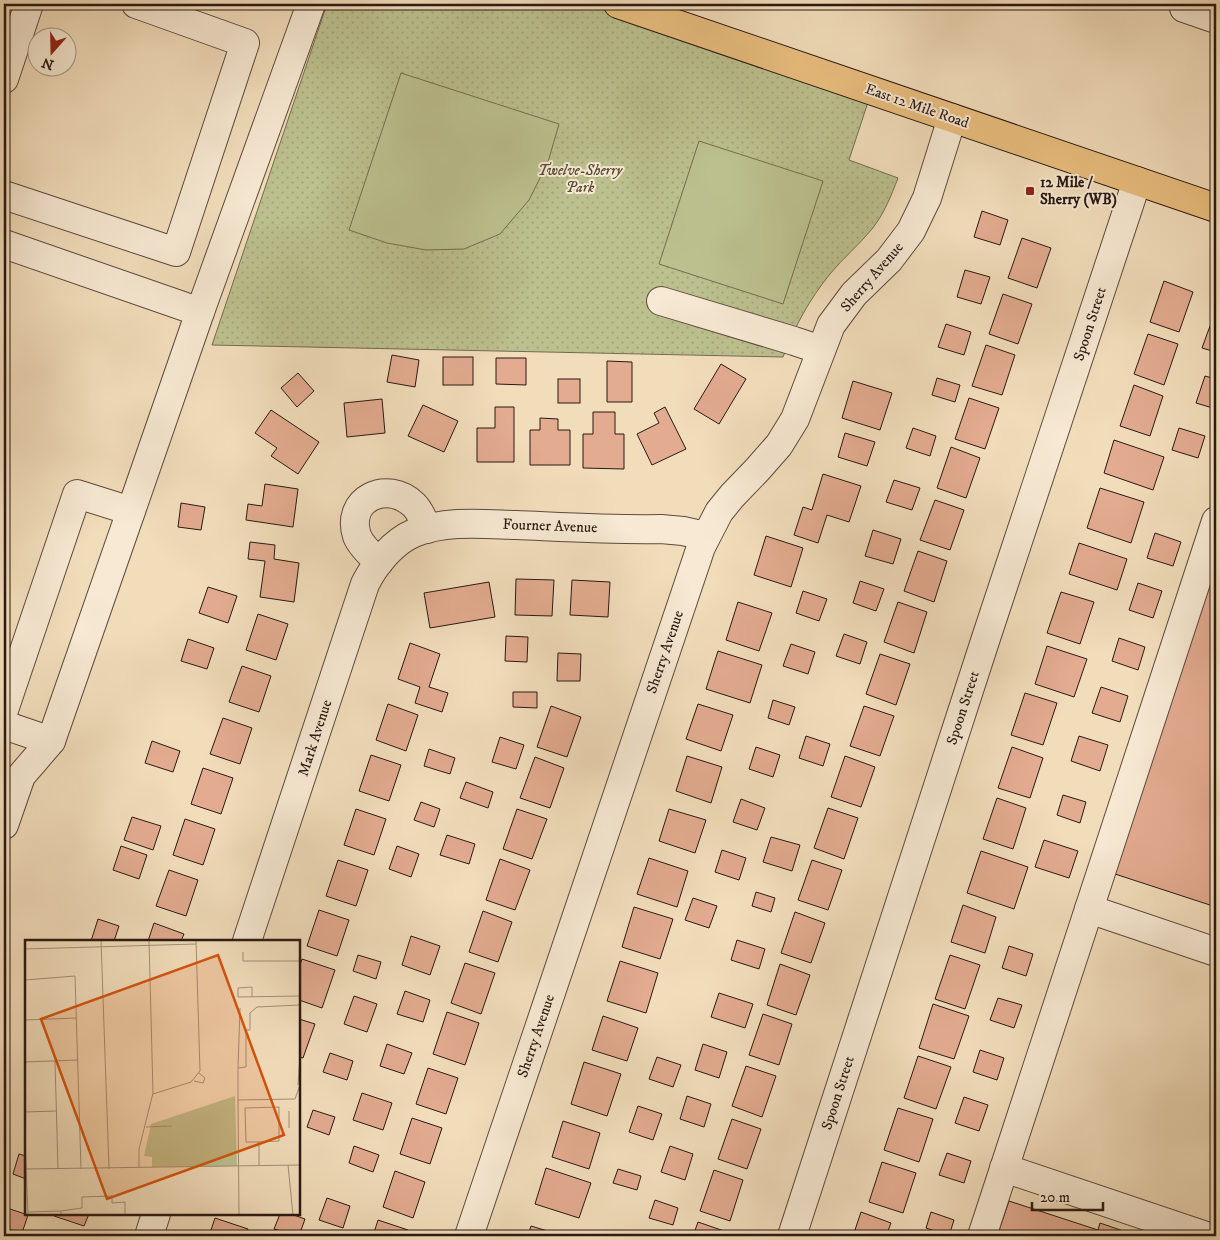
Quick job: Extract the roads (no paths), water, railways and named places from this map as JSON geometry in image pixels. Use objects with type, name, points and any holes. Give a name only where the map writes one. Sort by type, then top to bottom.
[{"type":"main road","name":"East 12 Mile Road","points":[[618,4],[1216,208]]},
{"type":"street","points":[[4,79],[29,4]]},
{"type":"street","points":[[4,195],[176,252],[245,43],[170,9],[136,4]]},
{"type":"street","points":[[4,825],[21,776],[51,741],[200,312],[311,4]]},
{"type":"street","points":[[1185,4],[1184,8],[1216,19]]},
{"type":"street","name":"Sherry Avenue","points":[[469,1236],[694,564],[706,536],[719,512],[779,446],[795,419],[831,325],[854,294],[889,260],[911,231],[927,198],[952,118]]},
{"type":"street","name":"Spoon Street","points":[[792,1236],[984,641],[1137,181]]},
{"type":"street","points":[[4,244],[200,312]]},
{"type":"street","points":[[661,301],[820,350]]},
{"type":"street","points":[[388,553],[364,548],[357,536],[355,524],[357,511],[375,494],[388,492],[400,496],[414,506],[428,528]]},
{"type":"street","points":[[4,710],[77,494],[131,511]]},
{"type":"street","points":[[982,1236],[1216,521]]},
{"type":"street","name":"Fourner Avenue","points":[[388,553],[412,534],[428,528],[448,525],[481,524],[661,529],[706,536]]},
{"type":"street","name":"Mark Avenue","points":[[247,940],[365,584],[388,553]]},
{"type":"street","points":[[4,725],[51,741]]},
{"type":"street","points":[[1089,909],[1216,952]]},
{"type":"street","points":[[1004,1168],[1206,1236]]},
{"type":"street","points":[[148,1236],[156,1215]]},
{"type":"place","name":"12 Mile / Sherry (WB)","points":[[1030,191]]},
{"type":"park label","name":"Twelve-Sherry Park","points":[[580,178]]}]
